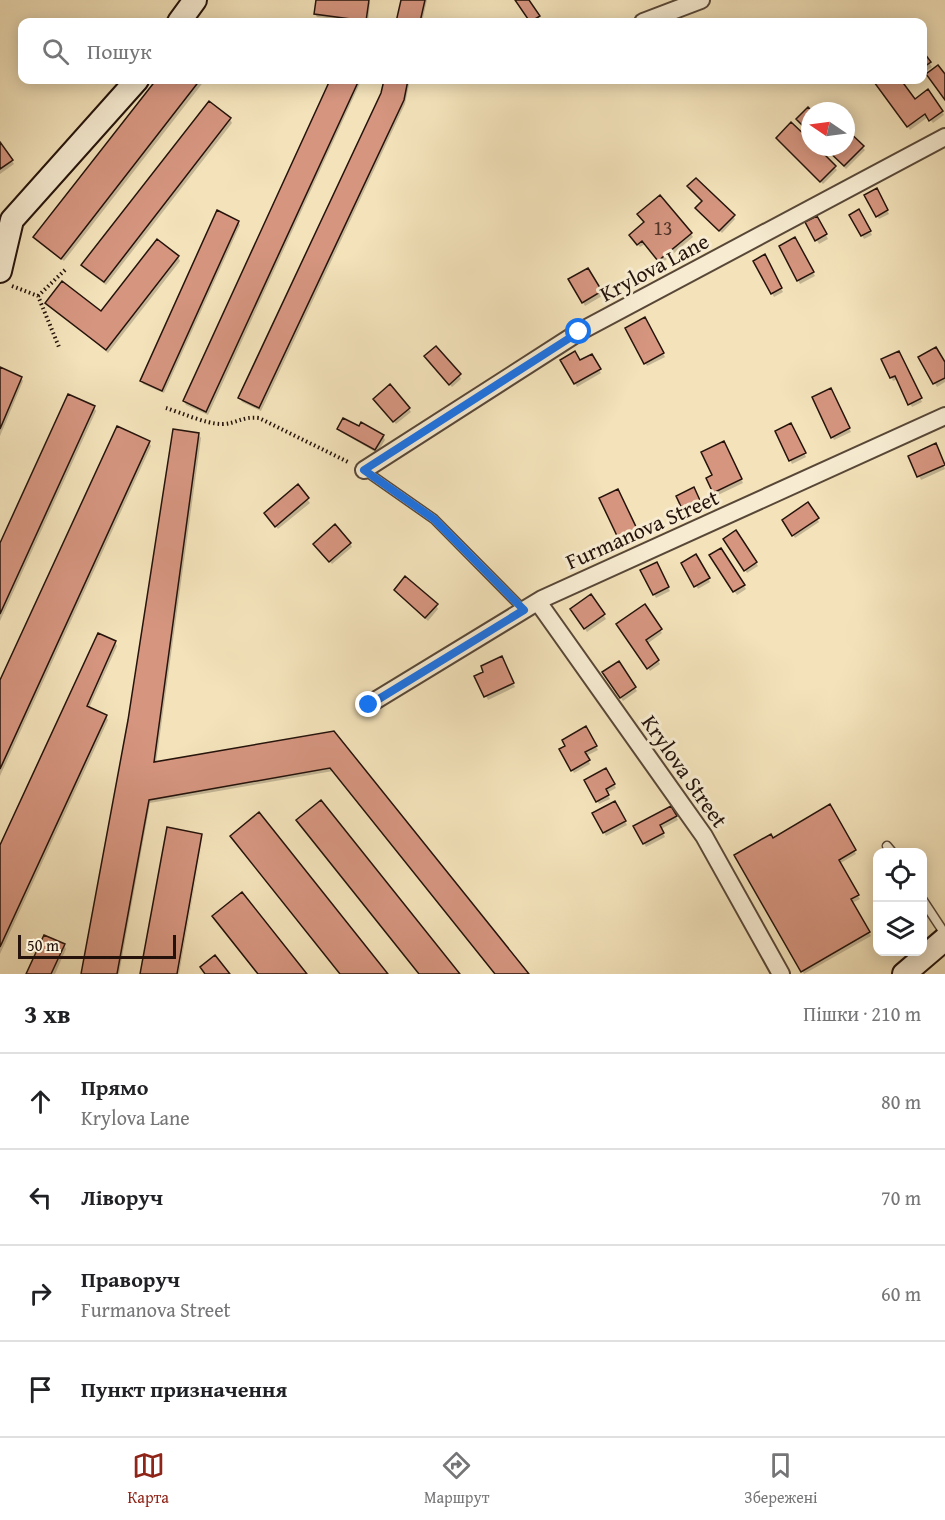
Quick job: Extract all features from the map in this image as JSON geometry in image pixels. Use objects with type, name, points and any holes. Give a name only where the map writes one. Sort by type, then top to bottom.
[{"type":"street","points":[[182,18],[195,0]]},
{"type":"street","points":[[654,18],[701,0]]},
{"type":"street","points":[[5,278],[6,214],[133,84]]},
{"type":"street","name":"Krylova Lane","points":[[364,470],[579,332],[945,137]]},
{"type":"street","name":"Furmanova Street","points":[[369,705],[531,606],[945,416]]},
{"type":"street","name":"Krylova Street","points":[[531,606],[704,836],[782,974]]},
{"type":"street","points":[[904,974],[945,939]]},
{"type":"lane","points":[[364,470],[434,519],[531,606]]},
{"type":"lane","points":[[924,902],[945,934]]},
{"type":"path","points":[[38,296],[67,268]]},
{"type":"path","points":[[5,278],[38,296],[59,347]]},
{"type":"path","points":[[166,408],[218,424],[228,424],[247,416],[259,418],[364,470]]},
{"type":"building","points":[[316,0],[369,0],[366,18],[314,14]]},
{"type":"building","points":[[401,0],[425,0],[421,18],[397,18]]},
{"type":"building","points":[[515,0],[529,0],[540,16],[527,18]]},
{"type":"building","points":[[938,65],[945,74],[945,100],[927,75]]},
{"type":"building","points":[[153,84],[197,84],[61,259],[33,237]]},
{"type":"building","points":[[328,84],[357,84],[206,412],[183,401]]},
{"type":"building","points":[[383,84],[407,84],[404,100],[259,408],[238,398],[381,93]]},
{"type":"building","points":[[875,84],[904,84],[915,99],[928,89],[943,111],[929,121],[925,114],[907,127]]},
{"type":"building","points":[[209,101],[231,118],[104,282],[81,265]]},
{"type":"building","points":[[801,114],[801,124],[796,119]]},
{"type":"building","points":[[791,122],[801,131],[801,156],[826,156],[836,166],[820,182],[776,138]]},
{"type":"building","points":[[855,138],[864,146],[855,155]]},
{"type":"building","points":[[0,142],[13,160],[0,169]]},
{"type":"building","points":[[833,156],[854,156],[844,166]]},
{"type":"building","points":[[696,178],[735,215],[719,231],[695,208],[702,201],[687,186]]},
{"type":"building","points":[[877,188],[888,210],[876,217],[864,195]]},
{"type":"building","points":[[660,195],[692,233],[658,261],[642,241],[637,245],[629,235],[644,222],[637,214]]},
{"type":"building","points":[[859,209],[871,231],[861,236],[849,215]]},
{"type":"building","points":[[217,210],[239,221],[162,391],[140,381]]},
{"type":"building","points":[[817,216],[827,234],[815,241],[805,222]]},
{"type":"building","points":[[795,237],[814,272],[797,281],[779,246]]},
{"type":"building","points":[[157,239],[179,256],[106,350],[45,303],[62,281],[101,311]]},
{"type":"building","points":[[765,254],[782,288],[771,294],[753,261]]},
{"type":"building","points":[[588,268],[602,291],[582,303],[568,279]]},
{"type":"building","points":[[645,317],[664,353],[644,364],[625,328]]},
{"type":"building","points":[[436,346],[461,374],[449,385],[424,356]]},
{"type":"building","points":[[936,347],[945,362],[945,378],[933,384],[918,357]]},
{"type":"building","points":[[575,351],[580,360],[592,354],[601,369],[574,384],[560,360]]},
{"type":"building","points":[[899,351],[922,398],[908,405],[895,376],[890,378],[881,359]]},
{"type":"building","points":[[0,367],[22,377],[0,429]]},
{"type":"building","points":[[390,384],[410,408],[393,422],[373,399]]},
{"type":"building","points":[[831,388],[850,428],[831,438],[812,397]]},
{"type":"building","points":[[68,394],[95,406],[0,614],[0,543]]},
{"type":"building","points":[[343,418],[359,426],[361,422],[384,435],[375,450],[337,429]]},
{"type":"building","points":[[791,423],[806,453],[789,461],[775,431]]},
{"type":"building","points":[[117,426],[150,441],[0,769],[0,680]]},
{"type":"building","points":[[173,429],[199,433],[154,762],[334,731],[529,974],[495,974],[330,768],[149,800],[117,974],[81,974],[128,720]]},
{"type":"building","points":[[724,441],[742,479],[713,493],[706,478],[712,475],[701,452]]},
{"type":"building","points":[[936,443],[945,465],[917,477],[908,456]]},
{"type":"building","points":[[298,484],[309,498],[275,527],[264,513]]},
{"type":"building","points":[[694,487],[703,507],[685,515],[676,496]]},
{"type":"building","points":[[618,489],[638,531],[619,540],[599,498]]},
{"type":"building","points":[[808,502],[819,518],[792,536],[782,520]]},
{"type":"building","points":[[335,524],[351,543],[329,562],[313,544]]},
{"type":"building","points":[[736,530],[757,562],[744,571],[723,539]]},
{"type":"building","points":[[721,548],[745,585],[733,592],[709,555]]},
{"type":"building","points":[[696,554],[710,578],[694,587],[681,563]]},
{"type":"building","points":[[657,562],[669,587],[653,595],[640,570]]},
{"type":"building","points":[[405,576],[438,604],[425,618],[394,590]]},
{"type":"building","points":[[591,594],[605,614],[584,629],[570,609]]},
{"type":"building","points":[[645,604],[662,629],[646,640],[659,660],[647,669],[616,624]]},
{"type":"building","points":[[98,633],[116,641],[87,706],[107,715],[0,947],[0,845]]},
{"type":"building","points":[[502,656],[514,683],[484,697],[474,676],[483,672],[481,666]]},
{"type":"building","points":[[619,661],[636,687],[620,698],[602,672]]},
{"type":"building","points":[[586,726],[597,746],[585,752],[590,760],[571,771],[559,749],[565,746],[562,740]]},
{"type":"building","points":[[606,768],[615,784],[606,789],[609,795],[596,802],[584,780]]},
{"type":"building","points":[[321,800],[460,974],[419,974],[296,820]]},
{"type":"building","points":[[615,801],[626,821],[603,833],[592,813]]},
{"type":"building","points":[[830,804],[856,850],[839,860],[859,895],[851,899],[870,932],[801,972],[734,855],[771,834],[773,838]]},
{"type":"building","points":[[671,806],[677,816],[660,825],[664,833],[643,844],[633,826]]},
{"type":"building","points":[[259,812],[388,974],[340,974],[230,836]]},
{"type":"building","points":[[167,827],[202,834],[177,974],[140,974]]},
{"type":"building","points":[[242,892],[307,974],[258,974],[212,916]]},
{"type":"building","points":[[44,935],[65,944],[51,974],[26,974]]},
{"type":"building","points":[[215,955],[230,974],[205,974],[200,967]]},
{"type":"route","points":[[369,705],[524,610],[434,519],[364,470],[579,332]]}]
